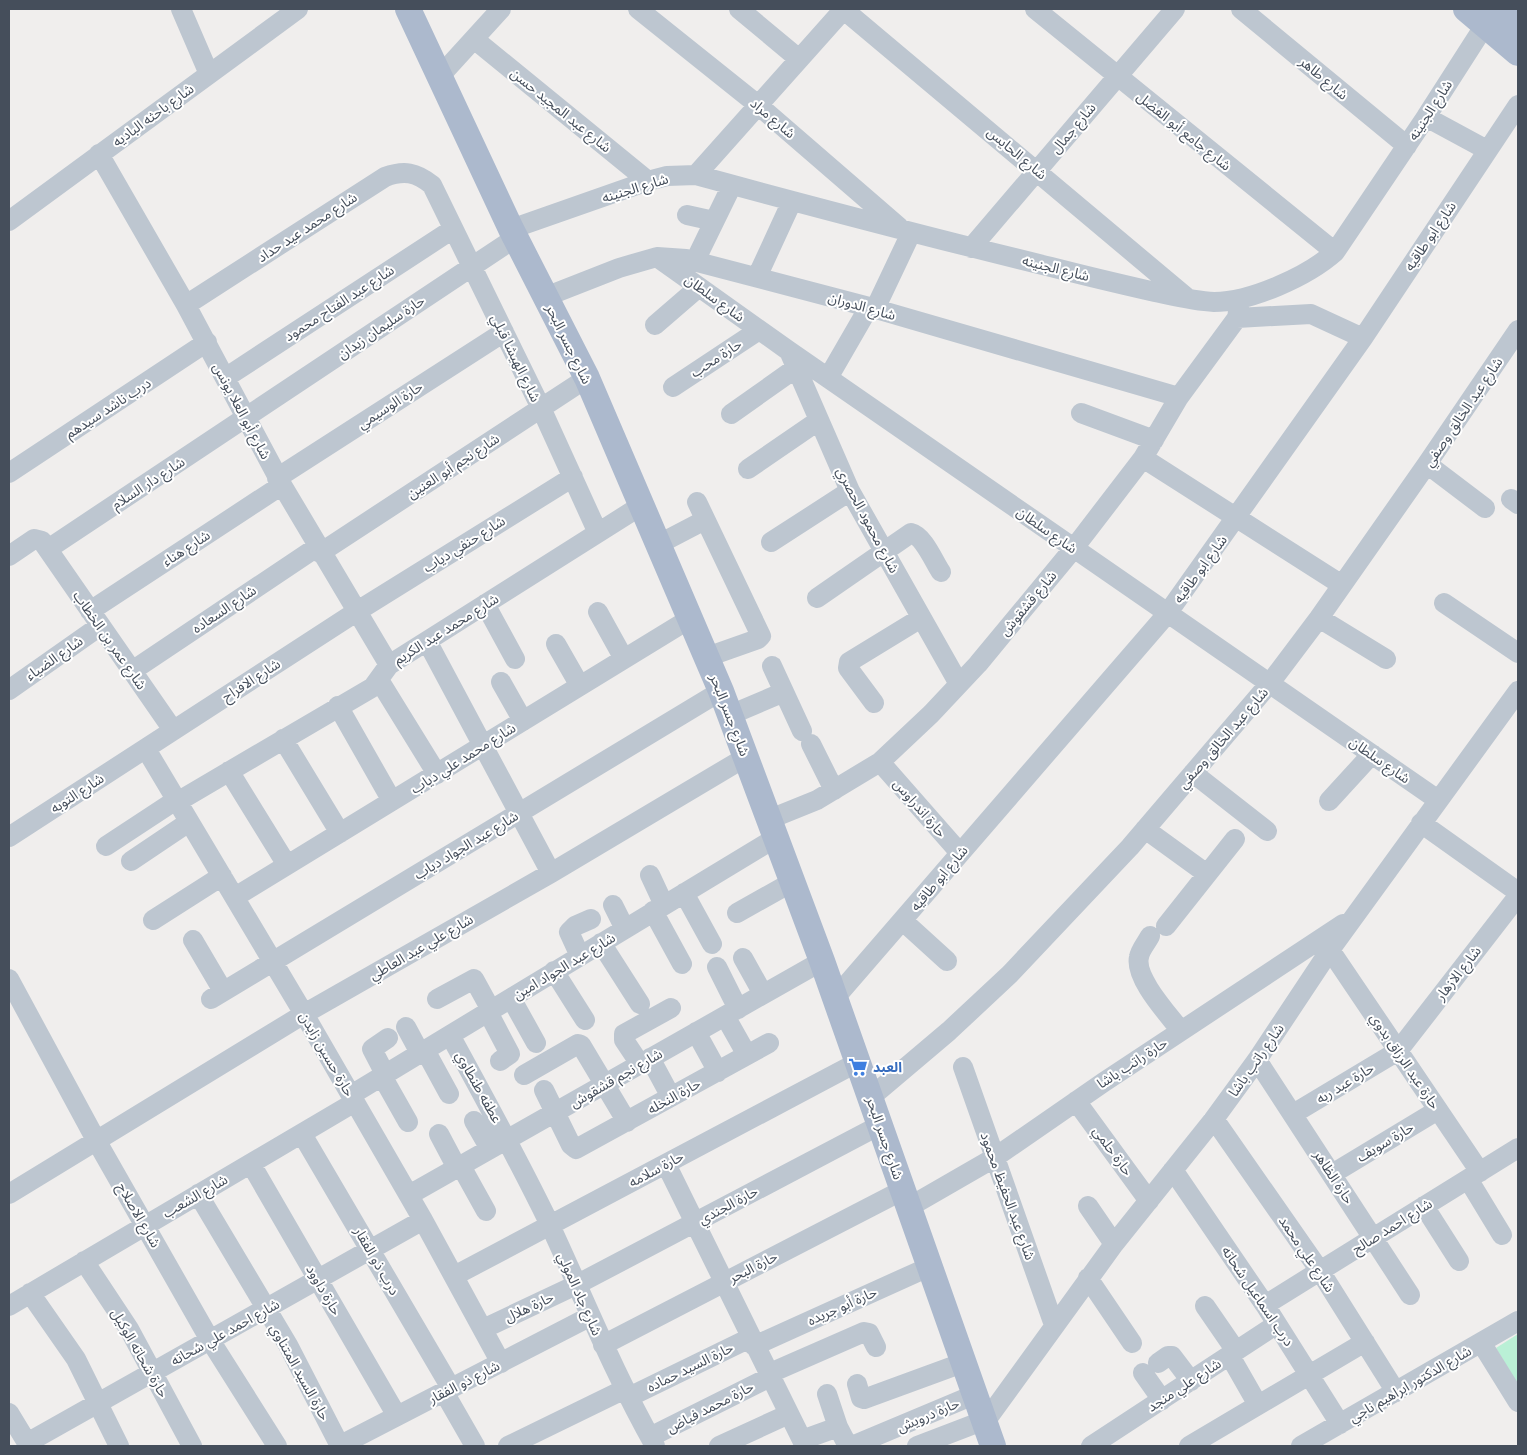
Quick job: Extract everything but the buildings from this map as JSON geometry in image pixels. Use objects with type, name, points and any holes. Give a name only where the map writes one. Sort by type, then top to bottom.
[{"type":"main road","name":"شارع جسر البحر","points":[[408,9],[513,233],[587,378],[726,703],[794,881],[993,1446]]},
{"type":"main road","points":[[1466,9],[1518,26]]},
{"type":"main road","points":[[1492,17],[1518,53]]},
{"type":"street","points":[[181,9],[209,74]]},
{"type":"street","name":"شارع باحثه الباديه","points":[[9,221],[298,9]]},
{"type":"street","points":[[440,76],[501,9]]},
{"type":"street","name":"شارع مراد","points":[[638,9],[758,105],[907,232]]},
{"type":"street","points":[[739,9],[799,59]]},
{"type":"street","points":[[696,175],[843,9]]},
{"type":"street","name":"شارع الحايس","points":[[843,9],[1189,299]]},
{"type":"street","name":"شارع جامع أبو الفضل","points":[[1035,9],[1334,252]]},
{"type":"street","name":"شارع جمال","points":[[971,248],[1175,9]]},
{"type":"street","name":"شارع طاهر","points":[[1241,9],[1406,146]]},
{"type":"street","name":"شارع الجنينه","points":[[513,233],[648,181],[667,176],[696,175],[971,248],[1189,299],[1215,302],[1238,309],[1264,291],[1321,264],[1334,252],[1492,17]]},
{"type":"street","name":"شارع عبد المجيد حسن","points":[[474,39],[648,181]]},
{"type":"street","name":"شارع ابو طاقيه","points":[[836,998],[1167,614],[1238,517],[1363,338],[1518,105]]},
{"type":"street","points":[[1426,117],[1487,150]]},
{"type":"street","name":"شارع أبو العلا يونس","points":[[99,154],[248,417],[279,481],[356,612],[384,673],[437,774]]},
{"type":"street","name":"شارع محمد عيد حداد","points":[[186,305],[385,177],[397,173],[410,172],[422,177],[432,185]]},
{"type":"street","name":"شارع الهيشا قبلي","points":[[432,185],[541,408],[598,532]]},
{"type":"street","points":[[695,261],[732,185]]},
{"type":"street","points":[[757,277],[792,201]]},
{"type":"street","points":[[686,215],[714,221]]},
{"type":"street","name":"شارع عبد الفتاح محمود","points":[[225,378],[453,229]]},
{"type":"street","points":[[828,378],[872,308],[907,232]]},
{"type":"street","name":"حارة سليمان زيدان","points":[[248,417],[472,267],[513,233]]},
{"type":"street","name":"شارع الدوران","points":[[545,297],[619,268],[657,257],[695,261],[872,308],[1179,397]]},
{"type":"street","name":"شارع سلطان","points":[[657,257],[759,330],[792,359],[828,378],[1438,800]]},
{"type":"street","points":[[655,325],[699,287]]},
{"type":"street","points":[[1238,309],[1311,314],[1363,338]]},
{"type":"street","name":"شارع قشقوش","points":[[773,828],[880,762],[959,684],[1074,548],[1144,458],[1179,397],[1238,309]]},
{"type":"street","name":"حارة محب","points":[[673,387],[759,330]]},
{"type":"street","name":"شارع عبد الخالق وصفي","points":[[871,1097],[949,1031],[1010,974],[1145,829],[1270,683],[1428,464],[1518,330]]},
{"type":"street","name":"حارة الوسيمي","points":[[279,481],[504,332]]},
{"type":"street","name":"درب ناشد سيدهم","points":[[9,473],[206,342]]},
{"type":"street","points":[[731,414],[792,359]]},
{"type":"street","name":"شارع محمود الحصري","points":[[792,359],[850,491],[959,684]]},
{"type":"street","name":"شارع نجم أبو العنين","points":[[318,550],[587,378]]},
{"type":"street","points":[[1081,413],[1154,440]]},
{"type":"street","name":"شارع دار السلام","points":[[48,549],[248,417]]},
{"type":"street","points":[[748,469],[818,421]]},
{"type":"street","points":[[1144,458],[1342,585]]},
{"type":"street","points":[[1428,464],[1485,508]]},
{"type":"street","name":"شارع حنفي دياب","points":[[356,612],[573,477]]},
{"type":"street","name":"شارع هناء","points":[[95,618],[279,481]]},
{"type":"street","points":[[771,542],[850,491]]},
{"type":"street","name":"شارع محمد عبد الكريم","points":[[106,846],[176,801],[373,687],[384,673],[427,641],[642,505]]},
{"type":"street","points":[[659,544],[701,511],[761,636],[758,639],[707,657]]},
{"type":"street","points":[[817,598],[911,533],[916,534],[941,572]]},
{"type":"street","points":[[9,556],[37,538],[48,549]]},
{"type":"street","name":"شارع عمر بن الخطاب","points":[[48,549],[173,730]]},
{"type":"street","name":"شارع السعاده","points":[[132,671],[318,550]]},
{"type":"street","points":[[1444,603],[1518,653]]},
{"type":"street","points":[[486,604],[515,659]]},
{"type":"street","name":"شارع الافراح","points":[[146,749],[356,612]]},
{"type":"street","points":[[598,612],[624,659]]},
{"type":"street","name":"شارع الضياء","points":[[9,690],[95,618]]},
{"type":"street","name":"شارع محمد علي دياب","points":[[234,897],[691,618]]},
{"type":"street","points":[[874,703],[848,668],[849,662],[921,618]]},
{"type":"street","points":[[1318,618],[1386,659]]},
{"type":"street","points":[[427,641],[551,873]]},
{"type":"street","points":[[556,644],[580,686]]},
{"type":"street","points":[[772,666],[806,738],[834,790]]},
{"type":"street","points":[[501,682],[523,721]]},
{"type":"street","name":"شارع راتب باشا","points":[[985,1421],[1088,1278],[1214,1119],[1257,1060],[1330,950],[1518,691]]},
{"type":"street","name":"شارع عبد الجواد دياب","points":[[193,940],[217,995],[519,813],[726,703],[784,692]]},
{"type":"street","points":[[338,706],[392,801]]},
{"type":"street","points":[[283,739],[340,833]]},
{"type":"street","name":"حارة حسين زايدن","points":[[146,749],[353,1098],[423,1220],[501,1363]]},
{"type":"street","name":"شارع التوبه","points":[[9,837],[146,749]]},
{"type":"street","points":[[1329,801],[1372,754]]},
{"type":"street","name":"شارع علي عبد العاطي","points":[[9,1194],[304,1014],[551,873],[746,757]]},
{"type":"street","name":"حارة اندراوس","points":[[880,762],[960,854]]},
{"type":"street","points":[[229,771],[287,865]]},
{"type":"street","points":[[1193,772],[1268,831]]},
{"type":"street","points":[[132,861],[189,822]]},
{"type":"street","points":[[1421,823],[1518,894]]},
{"type":"street","name":"شارع عبد الجواد امين","points":[[353,1098],[384,1075],[684,893],[773,828]]},
{"type":"street","points":[[1145,829],[1207,874]]},
{"type":"street","points":[[1181,1031],[1152,992],[1139,969],[1139,956],[1235,838]]},
{"type":"street","points":[[650,875],[659,908],[682,964]]},
{"type":"street","points":[[153,920],[222,876]]},
{"type":"street","points":[[737,913],[794,881]]},
{"type":"street","points":[[684,893],[712,944]]},
{"type":"street","name":"شارع الازهار","points":[[1398,1051],[1518,894]]},
{"type":"street","points":[[614,905],[624,929]]},
{"type":"street","name":"حارة راتب باشا","points":[[906,1199],[994,1158],[1076,1101],[1354,917]]},
{"type":"street","points":[[580,956],[569,936],[569,932],[571,928],[591,919]]},
{"type":"street","points":[[903,921],[947,961]]},
{"type":"street","points":[[601,943],[640,1004]]},
{"type":"street","name":"حارة عبد الرزاق بدوي","points":[[1330,950],[1438,1110],[1474,1176],[1502,1235]]},
{"type":"street","points":[[743,958],[763,994]]},
{"type":"street","name":"شارع نجم قشقوش","points":[[409,1195],[822,961]]},
{"type":"street","points":[[717,967],[747,1055]]},
{"type":"street","points":[[554,972],[585,1020]]},
{"type":"street","name":"شارع الاصلاح","points":[[9,979],[96,1140],[210,1340],[278,1446]]},
{"type":"street","points":[[437,999],[474,979],[510,1054],[500,1061]]},
{"type":"street","points":[[511,998],[536,1043]]},
{"type":"street","points":[[671,1008],[624,1034],[624,1040],[645,1061],[671,1097]]},
{"type":"street","points":[[406,1027],[449,1094]]},
{"type":"street","points":[[696,1032],[718,1072]]},
{"type":"street","name":"عطفه طنطاوي","points":[[450,1035],[508,1139]]},
{"type":"street","points":[[388,1038],[372,1049],[408,1122]]},
{"type":"street","name":"حارة النخله","points":[[555,1112],[571,1144],[576,1149],[769,1043]]},
{"type":"street","points":[[524,1075],[578,1044],[582,1046],[627,1122]]},
{"type":"street","name":"حارة عبد ربه","points":[[1293,1114],[1398,1051]]},
{"type":"street","name":"حارة الظاهر","points":[[1257,1060],[1410,1295]]},
{"type":"street","name":"حارة سلامه","points":[[454,1276],[858,1062]]},
{"type":"street","name":"شارع عبد الحفيظ محمود","points":[[963,1067],[1054,1325]]},
{"type":"street","points":[[544,1090],[555,1112]]},
{"type":"street","name":"شارع الشعب","points":[[9,1306],[302,1134],[353,1098]]},
{"type":"street","name":"حارة حلمي","points":[[1076,1101],[1149,1201]]},
{"type":"street","name":"حارة سويف","points":[[1332,1174],[1438,1110]]},
{"type":"street","name":"شارع علي محمد","points":[[1214,1119],[1320,1271],[1396,1392]]},
{"type":"street","points":[[474,1121],[490,1149]]},
{"type":"street","name":"حارة الجندي","points":[[576,1285],[880,1124]]},
{"type":"street","name":"درب ذو الفقار","points":[[302,1134],[370,1250],[448,1390],[475,1446]]},
{"type":"street","points":[[438,1134],[486,1210]]},
{"type":"street","name":"شارع جاد المولي","points":[[508,1139],[550,1226],[602,1345],[653,1442]]},
{"type":"street","name":"شارع احمد صالح","points":[[1265,1305],[1518,1148]]},
{"type":"street","name":"حارة داوود","points":[[250,1164],[397,1416]]},
{"type":"street","points":[[666,1164],[803,1443],[838,1427]]},
{"type":"street","name":"درب اسماعيل شحاته","points":[[1173,1170],[1265,1305],[1340,1424]]},
{"type":"street","name":"حارة السيد المتناوي","points":[[198,1194],[288,1345],[340,1446]]},
{"type":"street","name":"حارة البحر","points":[[602,1345],[725,1282],[906,1199]]},
{"type":"street","points":[[1088,1206],[1114,1244]]},
{"type":"street","points":[[1424,1206],[1459,1261]]},
{"type":"street","name":"شارع احمد علي شحاته","points":[[28,1445],[423,1220]]},
{"type":"street","name":"حارة شحاته الوكيل","points":[[84,1261],[129,1330],[192,1446]]},
{"type":"street","name":"حارة أبو جريده","points":[[752,1342],[931,1266]]},
{"type":"street","points":[[1088,1278],[1132,1343]]},
{"type":"street","name":"حارة هلال","points":[[483,1329],[576,1285]]},
{"type":"street","points":[[30,1293],[76,1359],[119,1446]]},
{"type":"street","points":[[1205,1306],[1233,1354],[1258,1405]]},
{"type":"street","name":"شارع ذو الفقار","points":[[340,1446],[590,1317]]},
{"type":"street","name":"شارع الدكتور ابراهيم ناجي","points":[[1301,1446],[1482,1344],[1518,1321]]},
{"type":"street","name":"شارع علي منجد","points":[[1091,1446],[1277,1324]]},
{"type":"street","name":"حارة محمد فياض","points":[[653,1442],[769,1375],[864,1332],[869,1333],[876,1347]]},
{"type":"street","name":"حارة السيد حماده","points":[[508,1446],[627,1393],[752,1342]]},
{"type":"street","points":[[1189,1446],[1365,1342]]},
{"type":"street","points":[[1482,1344],[1518,1402]]},
{"type":"street","points":[[1162,1400],[1151,1368],[1168,1356],[1172,1356],[1191,1381]]},
{"type":"street","points":[[857,1384],[861,1398],[864,1399],[965,1362]]},
{"type":"street","points":[[827,1394],[838,1427],[848,1446]]},
{"type":"street","name":"حارة درويش","points":[[852,1446],[976,1394]]},
{"type":"street","points":[[9,1413],[28,1445]]},
{"type":"street","points":[[719,1446],[789,1414]]},
{"type":"street","points":[[917,1446],[985,1421]]},
{"type":"green space","points":[[1518,1334],[1518,1385],[1496,1348]]},
{"type":"place","name":"العبد","points":[[858,1067]]}]
